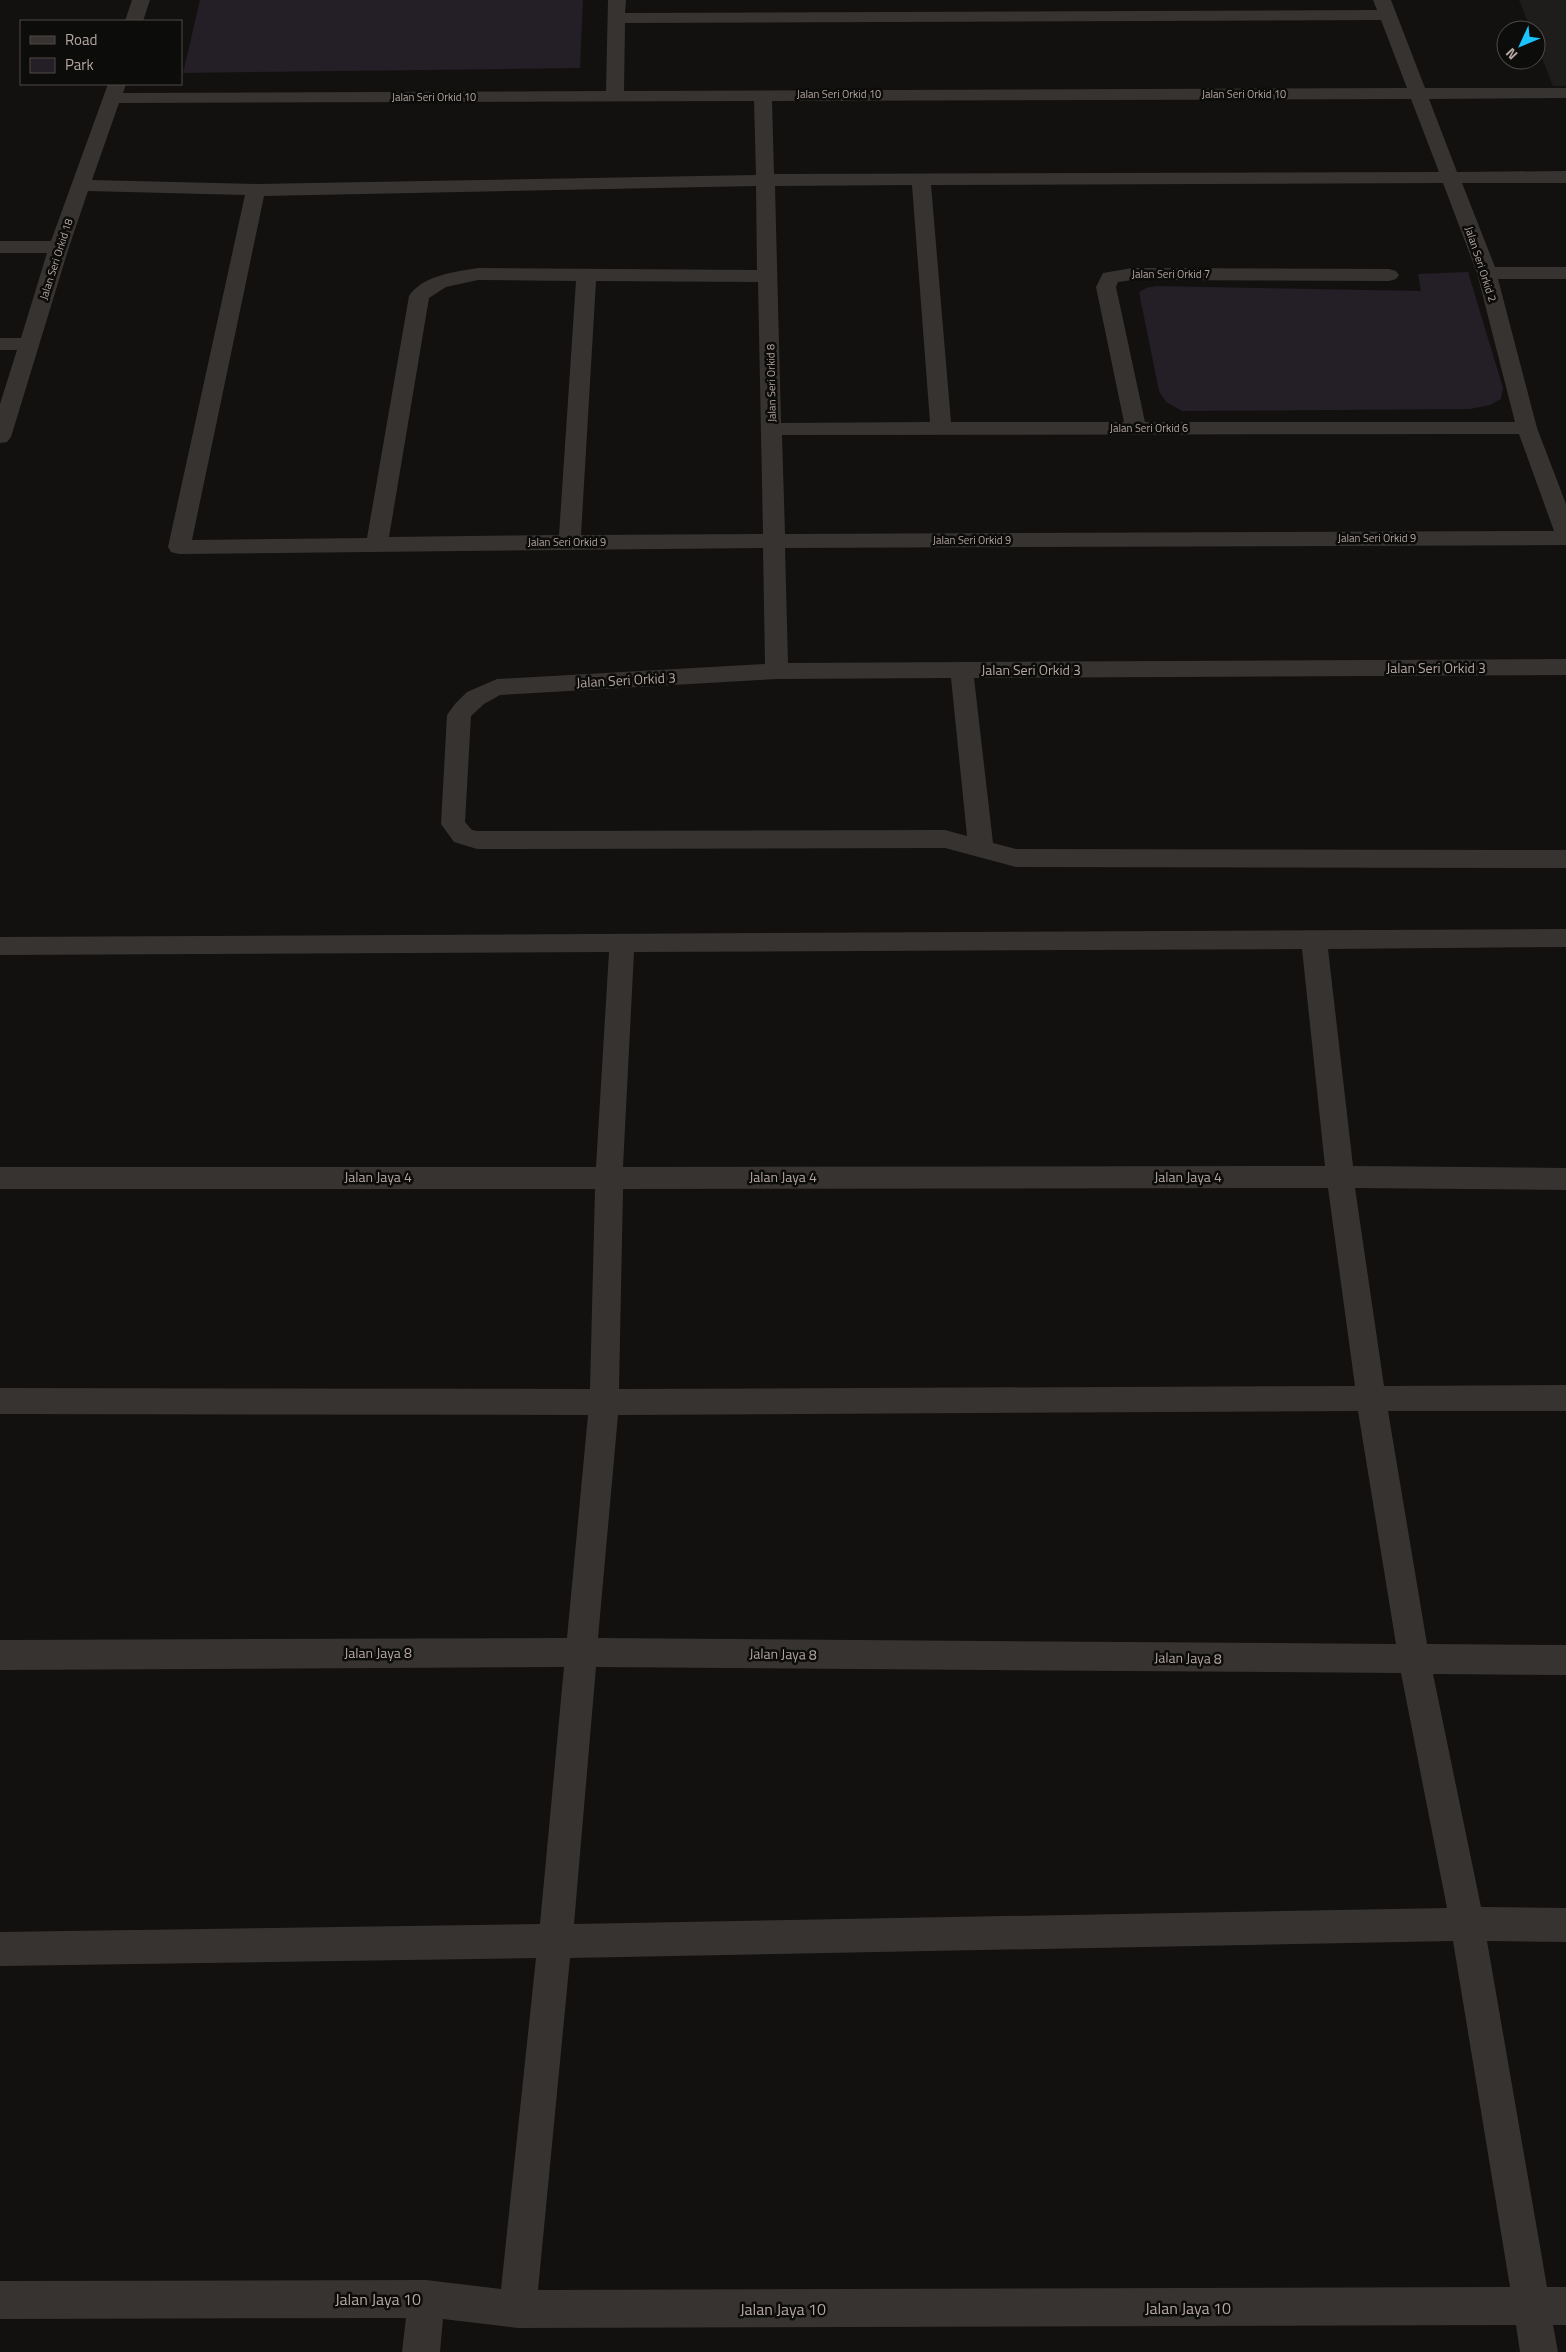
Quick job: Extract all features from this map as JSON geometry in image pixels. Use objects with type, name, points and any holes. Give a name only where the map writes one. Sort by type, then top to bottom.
[{"type":"street","points":[[134,20],[140,0]]},
{"type":"street","points":[[615,96],[618,0]]},
{"type":"street","points":[[617,18],[1384,7]]},
{"type":"street","name":"Jalan Seri Orkid 2","points":[[1384,7],[1487,273],[1527,428],[1566,533]]},
{"type":"street","name":"Jalan Seri Orkid 10","points":[[115,91],[615,96],[1566,93]]},
{"type":"street","name":"Jalan Seri Orkid 18","points":[[0,436],[59,247],[115,91]]},
{"type":"street","name":"Jalan Seri Orkid 8","points":[[764,95],[777,671]]},
{"type":"street","points":[[81,185],[256,190],[766,180],[1566,177]]},
{"type":"street","points":[[921,180],[941,429]]},
{"type":"street","name":"Jalan Seri Orkid 9","points":[[256,190],[179,547],[377,543],[1566,538]]},
{"type":"street","points":[[0,247],[59,247]]},
{"type":"street","points":[[1487,273],[1566,273]]},
{"type":"street","points":[[377,543],[419,296],[431,286],[450,278],[478,274],[768,276]]},
{"type":"street","name":"Jalan Seri Orkid 7","points":[[1136,428],[1106,287],[1110,277],[1132,274],[1389,275]]},
{"type":"street","points":[[570,542],[586,275]]},
{"type":"street","points":[[0,344],[28,344]]},
{"type":"street","name":"Jalan Seri Orkid 6","points":[[772,429],[1527,428]]},
{"type":"street","name":"Jalan Seri Orkid 3","points":[[981,848],[945,839],[478,840],[463,836],[453,824],[459,715],[466,704],[477,695],[496,687],[777,671],[1566,667]]},
{"type":"street","points":[[962,670],[981,848],[1016,858],[1566,859]]},
{"type":"street","points":[[0,946],[1566,938]]},
{"type":"street","points":[[1314,939],[1340,1177],[1371,1398],[1414,1660],[1467,1924],[1549,2306],[1539,2352]]},
{"type":"street","points":[[518,2309],[555,1941],[604,1402],[609,1177],[622,944]]},
{"type":"street","name":"Jalan Jaya 4","points":[[0,1178],[1340,1177],[1566,1179]]},
{"type":"street","points":[[0,1401],[604,1402],[1566,1398]]},
{"type":"street","name":"Jalan Jaya 8","points":[[0,1655],[582,1652],[1566,1660]]},
{"type":"street","points":[[0,1949],[1467,1924],[1566,1925]]},
{"type":"street","points":[[422,2352],[426,2299]]},
{"type":"street","name":"Jalan Jaya 10","points":[[0,2300],[426,2299],[518,2309],[1549,2306]]},
{"type":"shaded area","points":[[1519,0],[1566,0],[1566,86],[1553,86],[1546,68],[1546,20],[1527,20]]},
{"type":"green space","points":[[200,0],[583,0],[580,68],[183,73]]},
{"type":"green space","points":[[1468,272],[1503,388],[1501,399],[1490,405],[1470,409],[1182,411],[1166,402],[1159,391],[1139,292],[1146,288],[1156,286],[1421,291],[1418,274]]}]
